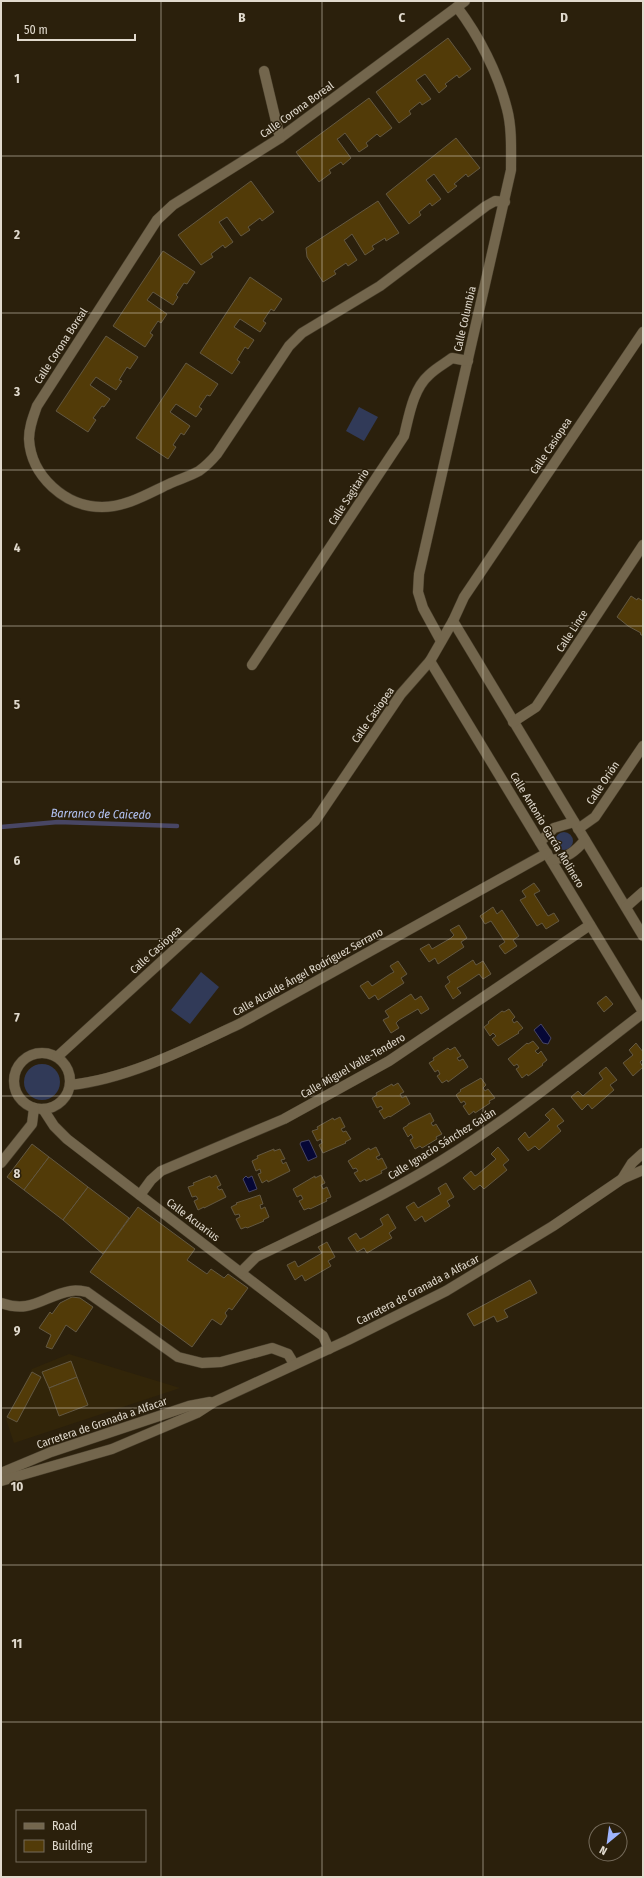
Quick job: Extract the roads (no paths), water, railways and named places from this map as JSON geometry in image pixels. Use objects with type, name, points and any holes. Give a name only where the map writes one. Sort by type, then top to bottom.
[{"type":"street","name":"Calle Corona Boreal","points":[[461,4],[280,138],[173,205],[157,220],[37,406],[31,424],[29,438],[31,453],[36,467],[46,481],[56,491],[70,499],[90,506],[102,507],[117,506],[132,501],[198,471],[210,463],[217,454],[289,346],[302,333],[380,286],[486,206],[495,201],[505,202]]},
{"type":"street","name":"Calle Columbia","points":[[441,641],[423,608],[418,592],[420,574],[511,170],[511,137],[507,109],[497,78],[461,4]]},
{"type":"street","points":[[264,71],[280,138]]},
{"type":"street","name":"Calle Casiopea","points":[[57,1057],[314,821],[401,694],[430,661],[453,621],[464,597],[643,332]]},
{"type":"street","name":"Calle Sagitario","points":[[252,665],[404,436],[415,396],[422,382],[452,358],[468,361]]},
{"type":"street","name":"Calle Lince","points":[[513,722],[527,714],[539,702],[643,545]]},
{"type":"street","points":[[453,621],[643,936]]},
{"type":"street","name":"Calle Antonio García Molinero","points":[[430,661],[643,1012]]},
{"type":"street","name":"Calle Orión","points":[[576,825],[595,817],[643,746]]},
{"type":"street","points":[[540,842],[554,828],[576,825]]},
{"type":"street","points":[[549,857],[562,858],[571,854],[585,840]]},
{"type":"street","name":"Calle Alcalde Ángel Rodríguez Serrano","points":[[70,1086],[90,1083],[129,1071],[189,1047],[241,1023],[549,857]]},
{"type":"street","points":[[626,908],[643,892]]},
{"type":"street","name":"Calle Miguel Valle-Tendero","points":[[140,1195],[151,1180],[161,1171],[284,1118],[389,1061],[590,925]]},
{"type":"street","name":"Calle Ignacio Sánchez Galán","points":[[241,1272],[256,1257],[385,1194],[442,1161],[548,1088],[643,1012]]},
{"type":"street","points":[[39,1053],[48,1054],[57,1057],[68,1069],[70,1086],[67,1094],[61,1102],[53,1107],[39,1108],[25,1103],[19,1097],[15,1088],[14,1078],[17,1069],[22,1062],[30,1056],[39,1053]]},
{"type":"street","points":[[1,1163],[32,1124],[39,1108]]},
{"type":"street","name":"Calle Acuarius","points":[[39,1108],[54,1126],[67,1138],[323,1336],[329,1349]]},
{"type":"street","name":"Carretera de Granada a Alfacar","points":[[622,1179],[632,1163],[643,1153]]},
{"type":"street","name":"Carretera de Granada a Alfacar","points":[[1,1482],[112,1449],[197,1413],[214,1402],[404,1313],[480,1271],[554,1226],[622,1179],[643,1170]]},
{"type":"street","points":[[1,1303],[12,1307],[26,1307],[71,1290],[87,1292],[178,1357],[202,1363],[221,1362],[272,1348],[288,1354],[294,1364]]},
{"type":"street","name":"Carretera de Granada a Alfacar","points":[[1,1473],[51,1452],[189,1406],[214,1402]]},
{"type":"waterway","name":"Barranco de Caicedo","points":[[1,827],[58,822],[177,826]]}]
